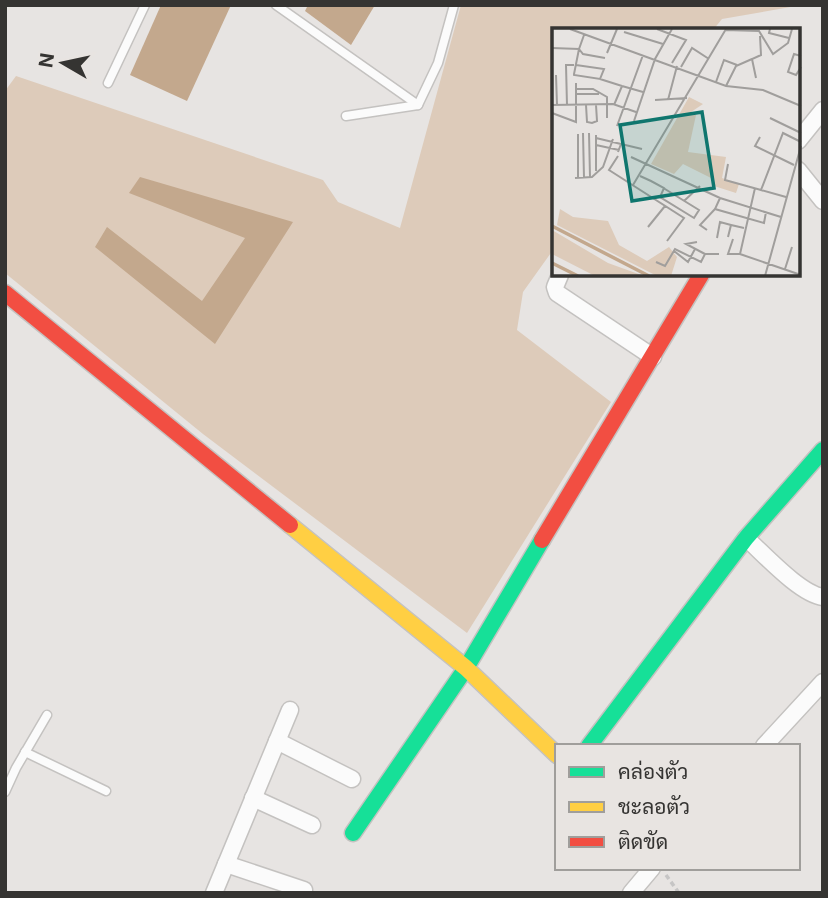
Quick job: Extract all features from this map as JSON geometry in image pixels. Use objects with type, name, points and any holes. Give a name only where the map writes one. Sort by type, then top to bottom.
[{"type":"street","points":[[800,139],[823,110]]},
{"type":"street","points":[[800,172],[823,201]]},
{"type":"street","points":[[560,276],[555,286],[557,293],[653,357]]},
{"type":"street","points":[[353,833],[466,668],[700,276]]},
{"type":"street","points":[[5,293],[466,668],[555,753]]},
{"type":"street","points":[[591,744],[746,538],[823,450]]},
{"type":"street","points":[[746,538],[797,583],[823,597]]},
{"type":"street","points":[[766,744],[823,682]]},
{"type":"street","points":[[214,893],[290,710]]},
{"type":"street","points":[[277,741],[352,779]]},
{"type":"street","points":[[253,798],[312,825]]},
{"type":"street","points":[[226,864],[304,890]]},
{"type":"street","points":[[631,893],[650,870]]},
{"type":"lane","points":[[108,83],[145,5]]},
{"type":"lane","points":[[276,5],[418,105]]},
{"type":"lane","points":[[418,105],[438,63],[454,5]]},
{"type":"lane","points":[[346,116],[418,105]]},
{"type":"lane","points":[[5,792],[47,715]]},
{"type":"lane","points":[[25,752],[106,790]]},
{"type":"lane","points":[[5,763],[16,768]]},
{"type":"path","points":[[662,870],[679,893]]},
{"type":"shaded area","points":[[161,5],[231,5],[187,101],[130,75]]},
{"type":"shaded area","points":[[308,5],[375,5],[351,45],[305,11]]},
{"type":"shaded area","points":[[461,5],[802,5],[722,19],[715,28],[552,28],[552,251],[523,292],[517,330],[611,402],[467,633],[203,434],[5,273],[5,91],[16,76],[323,180],[338,202],[400,228]]},
{"type":"shaded area","points":[[140,177],[293,222],[215,344],[95,247],[107,227],[202,301],[245,238],[129,193]]},
{"type":"traffic: fast","points":[[591,744],[746,538],[823,450]]},
{"type":"traffic: fast","points":[[353,833],[466,668],[542,540]]},
{"type":"traffic: slow","points":[[290,525],[466,668],[555,753]]},
{"type":"traffic: jam","points":[[542,540],[700,276]]},
{"type":"traffic: jam","points":[[5,293],[290,525]]}]
